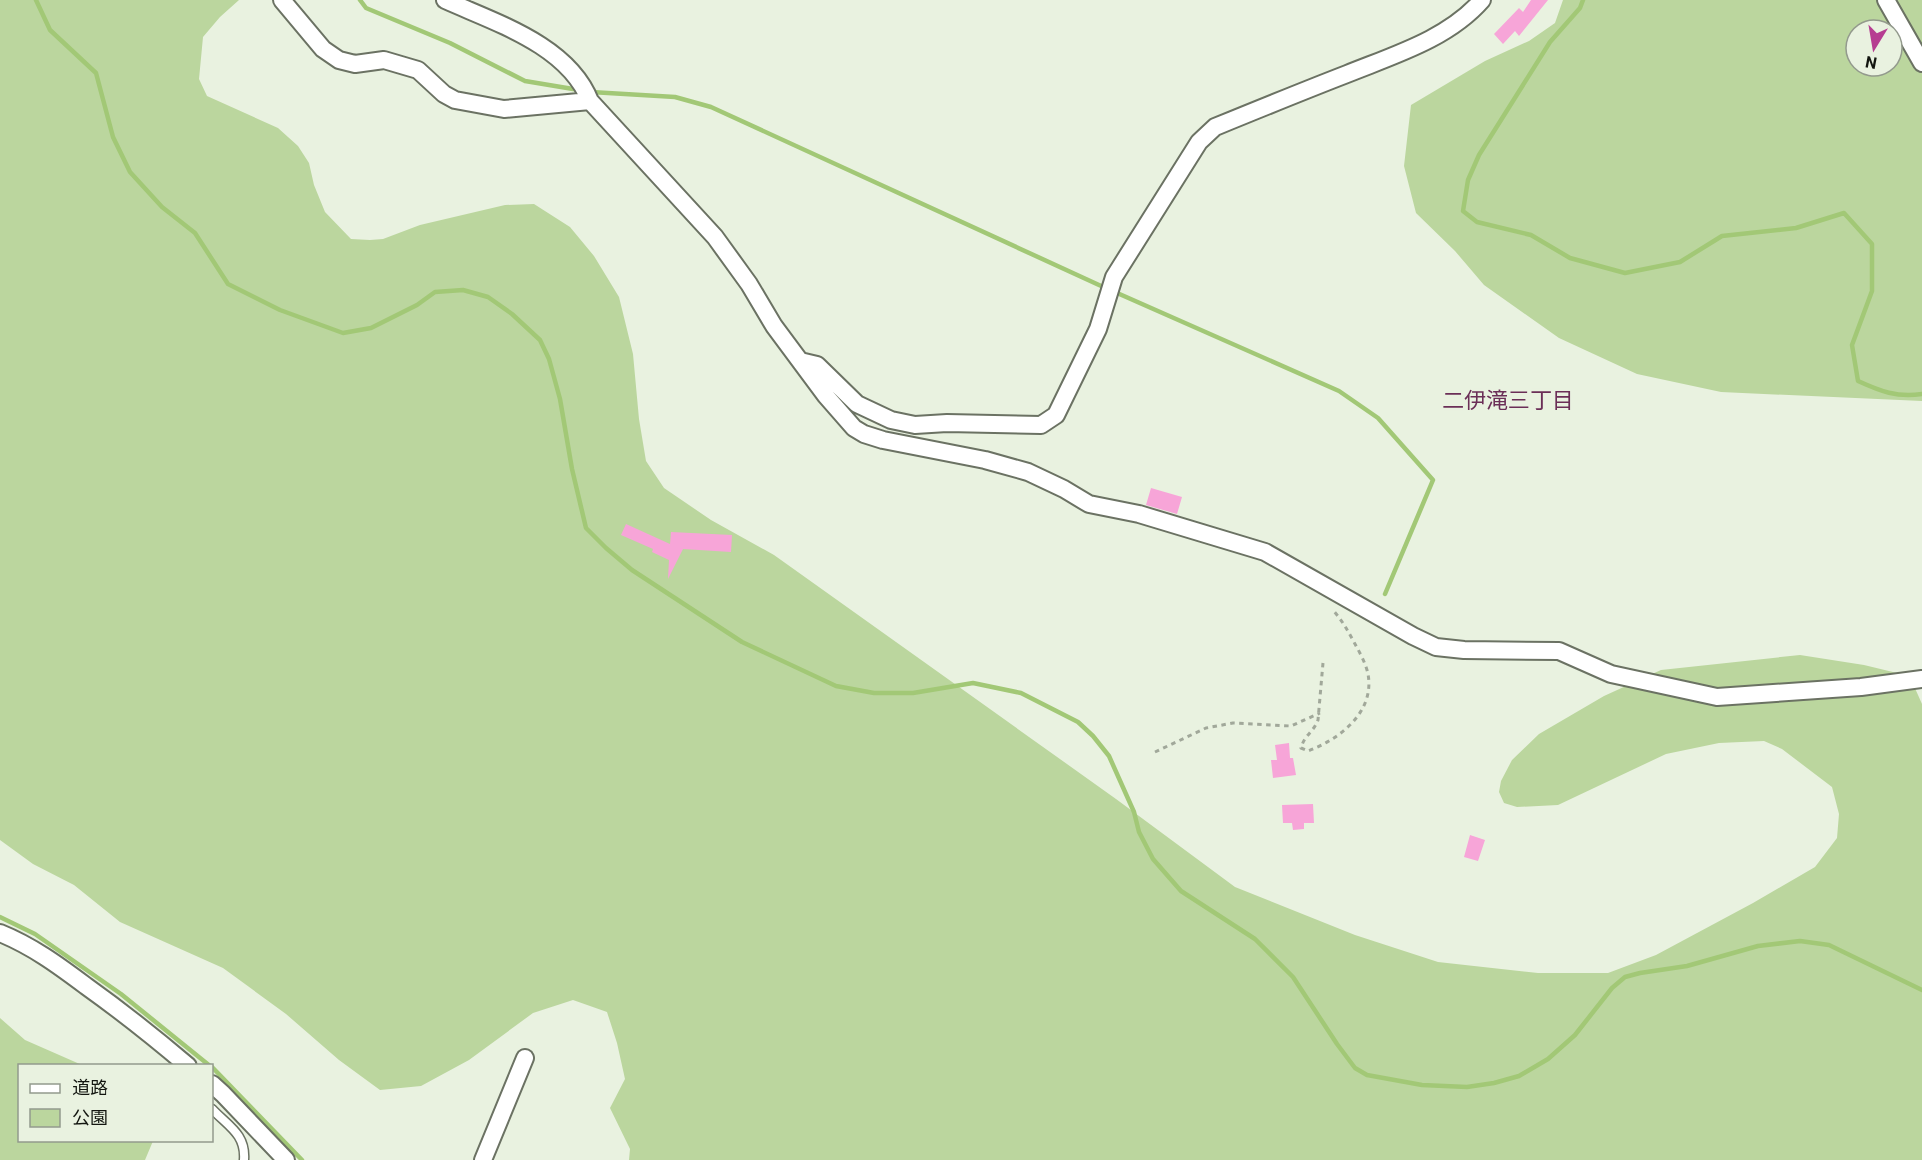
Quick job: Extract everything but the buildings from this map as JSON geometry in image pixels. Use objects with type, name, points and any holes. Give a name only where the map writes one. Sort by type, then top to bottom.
[{"type":"street","points":[[282,0],[323,49],[339,60],[355,64],[384,60],[418,70],[444,94],[455,100],[504,109],[589,98]]},
{"type":"street","points":[[446,0],[530,39],[566,64],[580,80],[589,98],[715,237],[774,326],[826,396],[854,429],[864,434],[1028,472],[1089,504],[1139,514],[1265,552],[1436,647],[1464,650],[1559,651],[1611,674],[1717,697],[1861,687],[1922,679]]},
{"type":"street","points":[[800,361],[817,365],[857,404],[891,420],[915,425],[947,423],[1041,425],[1056,415],[1098,328],[1114,277],[1199,142],[1215,126],[1412,48],[1449,28],[1472,12],[1482,0]]},
{"type":"street","points":[[1886,0],[1922,63]]},
{"type":"street","points":[[0,933],[23,942],[42,954],[187,1064]]},
{"type":"street","points":[[483,1160],[525,1058]]},
{"type":"street","points":[[213,1085],[286,1160]]},
{"type":"lane","points":[[213,1110],[237,1132],[245,1149],[244,1160]]},
{"type":"path","points":[[1323,663],[1320,713],[1315,729],[1304,738],[1301,748],[1308,751],[1335,737],[1353,723],[1365,705],[1369,694],[1368,673],[1358,649],[1342,619],[1326,603]]},
{"type":"path","points":[[1155,752],[1206,728],[1233,723],[1291,726],[1320,713]]},
{"type":"green space","points":[[0,0],[239,0],[203,37],[199,79],[207,96],[278,128],[298,146],[309,163],[314,185],[325,212],[351,239],[383,239],[420,225],[505,205],[534,204],[570,227],[594,256],[619,297],[633,354],[639,419],[646,461],[664,488],[711,520],[774,555],[1116,799],[1235,887],[1355,935],[1438,962],[1538,973],[1608,973],[1656,955],[1815,867],[1837,838],[1839,814],[1832,787],[1782,749],[1764,741],[1719,743],[1666,754],[1558,805],[1517,807],[1504,803],[1499,792],[1501,781],[1512,760],[1539,734],[1604,696],[1661,670],[1800,655],[1864,665],[1897,673],[1914,686],[1922,704],[1922,1160],[629,1160],[630,1149],[610,1108],[625,1079],[607,1012],[573,1000],[533,1013],[469,1060],[421,1086],[380,1090],[339,1060],[286,1014],[223,968],[120,922],[74,885],[33,864],[0,840]]},
{"type":"green space","points":[[1563,0],[1922,0],[1922,401],[1721,392],[1637,374],[1559,338],[1484,285],[1455,251],[1416,213],[1404,166],[1411,105],[1485,61],[1529,41],[1555,23]]},
{"type":"green space","points":[[0,1018],[25,1040],[80,1064],[18,1064],[18,1142],[153,1142],[145,1160],[0,1160]]},
{"type":"waterway","points":[[36,0],[50,30],[96,73],[113,137],[130,172],[162,207],[195,233],[228,284],[280,310],[343,333],[371,328],[417,305],[435,292],[463,290],[488,297],[512,314],[540,340],[549,359],[560,399],[572,469],[586,528],[606,548],[632,570],[742,642],[836,686],[874,693],[913,693],[973,683],[1021,693],[1078,722],[1109,756],[1134,812],[1139,832],[1153,859],[1181,891],[1255,939],[1293,977],[1355,1068],[1367,1075],[1422,1085],[1467,1087],[1519,1076],[1548,1059],[1575,1035],[1612,988],[1625,977],[1687,966],[1758,946],[1800,941],[1829,945],[1922,990]]},
{"type":"waterway","points":[[360,0],[366,8],[450,43],[525,81],[579,90]]},
{"type":"waterway","points":[[1583,0],[1580,8],[1550,42],[1479,155],[1468,180],[1463,211],[1477,222],[1531,235],[1570,258],[1625,273],[1680,262],[1722,236],[1796,228],[1844,213],[1872,244],[1872,291],[1852,345],[1858,381],[1889,393],[1922,394]]},
{"type":"waterway","points":[[591,92],[675,97],[711,107],[1099,285],[1339,391],[1378,418],[1433,480],[1385,594]]},
{"type":"waterway","points":[[0,917],[35,934],[121,994],[208,1064]]},
{"type":"waterway","points":[[213,1068],[302,1160]]},
{"type":"district","name":"二伊滝三丁目","points":[[1508,400]]}]
